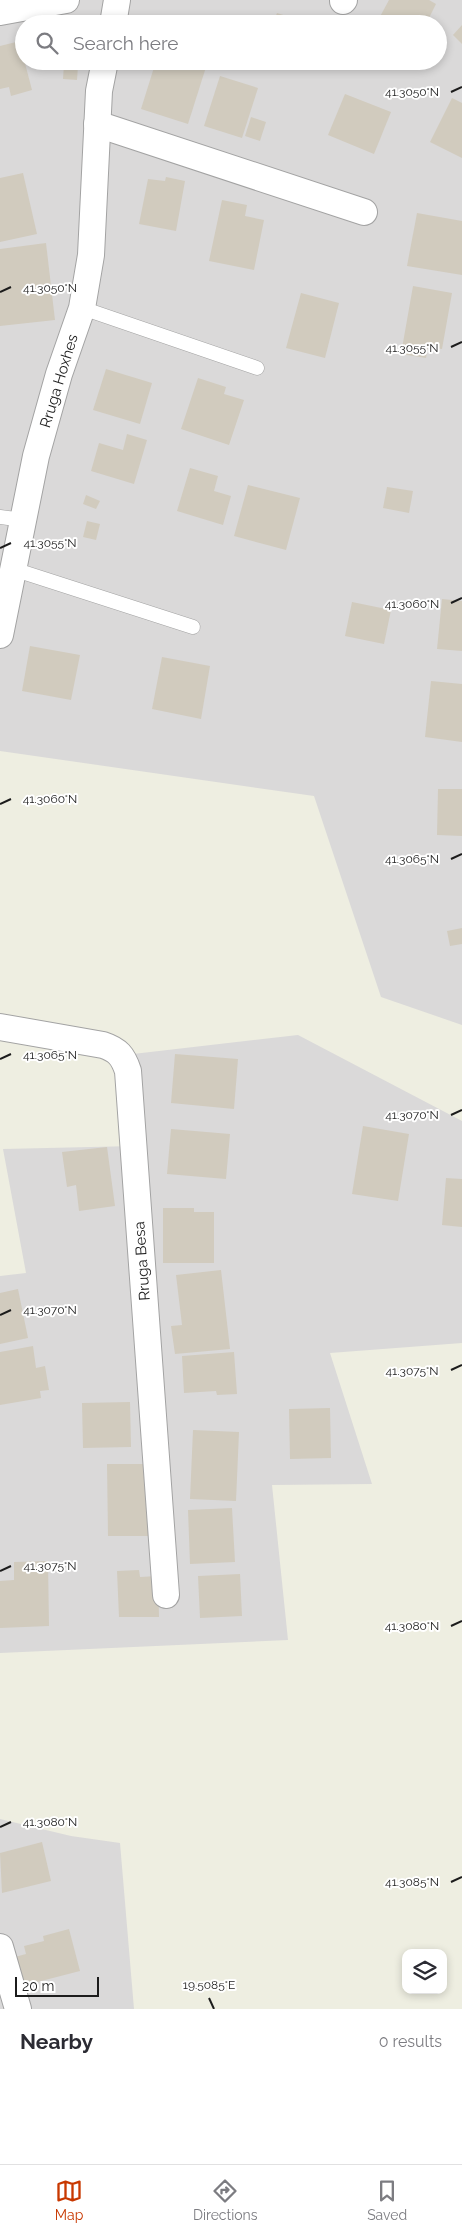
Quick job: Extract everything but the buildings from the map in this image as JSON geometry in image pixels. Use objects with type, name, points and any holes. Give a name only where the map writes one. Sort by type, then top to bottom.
[{"type":"street","points":[[0,12],[66,0]]},
{"type":"street","points":[[114,15],[117,0]]},
{"type":"street","name":"Rruga Hoxhes","points":[[0,635],[13,569],[12,519],[36,456],[59,374],[82,308],[91,255],[99,91],[103,70]]},
{"type":"street","points":[[97,124],[364,212]]},
{"type":"street","name":"Rruga Besa","points":[[0,1027],[103,1045],[115,1050],[124,1059],[128,1071],[166,1594]]},
{"type":"street","points":[[0,1947],[18,2009]]},
{"type":"lane","points":[[82,308],[257,368]]},
{"type":"lane","points":[[13,569],[193,627]]},
{"type":"shaded area","points":[[0,0],[462,0],[462,1025],[381,997],[314,796],[0,751]]},
{"type":"shaded area","points":[[298,1035],[462,1121],[462,1343],[330,1353],[372,1484],[272,1485],[288,1640],[0,1653],[0,1276],[26,1273],[3,1149],[135,1146],[133,1054]]},
{"type":"shaded area","points":[[0,1819],[71,1836],[120,1843],[134,2009],[0,2009]]}]
